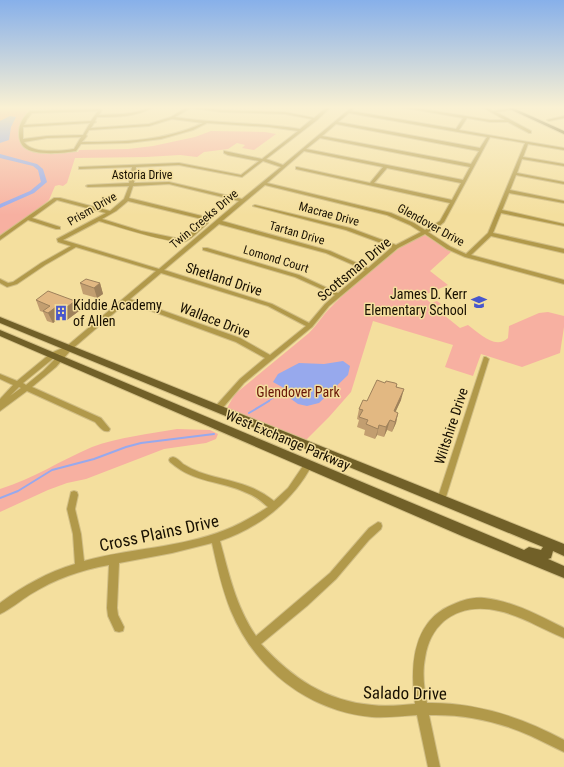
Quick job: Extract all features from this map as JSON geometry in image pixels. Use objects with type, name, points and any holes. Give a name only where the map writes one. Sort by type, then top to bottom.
[{"type":"main road","name":"West Exchange Parkway","points":[[0,320],[564,550]]},
{"type":"main road","name":"West Exchange Parkway","points":[[0,333],[466,532],[564,572]]},
{"type":"main road","points":[[308,465],[316,450]]},
{"type":"main road","points":[[466,532],[483,535],[534,555],[541,556],[547,554],[549,544]]},
{"type":"street","points":[[23,143],[26,148],[38,151],[74,150],[81,143],[111,143]]},
{"type":"street","points":[[80,168],[179,164],[242,176],[285,143]]},
{"type":"street","name":"Twin Creeks Drive","points":[[0,404],[17,384],[69,348],[283,166],[312,143]]},
{"type":"street","points":[[351,143],[473,166]]},
{"type":"street","points":[[441,143],[482,150]]},
{"type":"street","name":"Scottsman Drive","points":[[217,409],[242,381],[310,326],[327,305],[396,247],[442,222],[486,143]]},
{"type":"street","points":[[467,256],[490,234],[527,143],[564,149]]},
{"type":"street","points":[[303,150],[464,182]]},
{"type":"street","points":[[225,152],[277,166],[283,166]]},
{"type":"street","points":[[522,158],[564,165]]},
{"type":"street","points":[[371,184],[386,166]]},
{"type":"street","name":"Prism Drive","points":[[59,241],[118,207],[127,199],[134,167]]},
{"type":"street","points":[[297,168],[453,202]]},
{"type":"street","points":[[515,174],[564,183]]},
{"type":"street","name":"Glendover Drive","points":[[264,183],[379,210],[404,220],[449,248],[467,256],[498,266],[564,282]]},
{"type":"street","name":"Astoria Drive","points":[[88,186],[107,184],[174,184],[243,201]]},
{"type":"street","points":[[508,191],[564,202]]},
{"type":"street","points":[[0,238],[57,198],[109,212]]},
{"type":"street","points":[[97,219],[140,232],[180,241],[185,240],[206,222],[206,220],[127,199]]},
{"type":"street","name":"Macrae Drive","points":[[255,206],[348,229],[396,247]]},
{"type":"street","points":[[499,211],[564,225]]},
{"type":"street","points":[[29,219],[58,228]]},
{"type":"street","name":"Tartan Drive","points":[[218,222],[328,252],[369,270]]},
{"type":"street","points":[[490,234],[564,251]]},
{"type":"street","name":"Shetland Drive","points":[[59,241],[161,271],[270,306],[310,326]]},
{"type":"street","points":[[0,281],[11,285],[74,246]]},
{"type":"street","name":"Lomond Court","points":[[205,249],[297,276],[339,295]]},
{"type":"street","name":"Wallace Drive","points":[[126,300],[238,340],[270,358]]},
{"type":"street","name":"Twin Creeks Drive","points":[[0,408],[28,388],[57,357]]},
{"type":"street","name":"Wiltshire Drive","points":[[441,500],[486,359]]},
{"type":"street","points":[[0,376],[98,420],[106,429]]},
{"type":"street","points":[[173,460],[191,474],[250,490],[261,496],[274,507]]},
{"type":"street","name":"Cross Plains Drive","points":[[0,609],[45,581],[80,567],[215,539],[235,532],[274,507],[293,488],[308,465]]},
{"type":"street","points":[[74,495],[71,509],[77,534],[80,567]]},
{"type":"street","points":[[254,644],[332,577],[344,565],[366,537],[378,526]]},
{"type":"street","name":"Salado Drive","points":[[215,539],[234,608],[254,644],[274,668],[286,678],[309,692],[337,704],[372,711],[422,709],[465,710],[500,718],[533,731],[564,746]]},
{"type":"street","points":[[114,560],[112,608],[113,616],[119,627]]},
{"type":"street","points":[[434,767],[422,709],[418,670],[422,645],[432,626],[445,614],[452,610],[470,604],[489,603],[514,610],[564,633]]},
{"type":"green space","points":[[0,143],[21,143],[24,147],[30,150],[44,152],[78,152],[79,150],[128,149],[168,143],[264,143],[254,150],[242,148],[245,145],[237,143],[228,149],[204,152],[197,157],[180,155],[75,158],[67,183],[63,186],[55,186],[49,200],[27,219],[0,236]]},
{"type":"green space","name":"Glendover Park","points":[[425,235],[451,252],[430,271],[448,285],[422,296],[431,303],[437,301],[441,304],[434,307],[460,328],[468,325],[487,339],[498,342],[508,338],[509,326],[539,313],[548,312],[564,316],[560,353],[522,367],[481,354],[473,376],[445,367],[453,345],[373,321],[351,392],[305,441],[227,408],[235,394],[309,333],[330,308],[364,276],[404,245]]},
{"type":"green space","points":[[177,429],[210,430],[218,434],[216,439],[206,443],[164,449],[86,479],[67,483],[0,512],[0,489],[35,475],[92,447],[123,438]]},
{"type":"water","points":[[343,361],[350,366],[348,375],[319,403],[307,406],[298,404],[291,399],[282,387],[273,382],[278,374],[299,363],[324,364]]},
{"type":"building","points":[[86,279],[100,283],[94,288],[80,283]]},
{"type":"building","points":[[48,291],[75,301],[63,310],[56,307],[48,313],[43,311],[50,306],[36,300]]},
{"type":"building","points":[[377,380],[385,383],[386,381],[395,383],[397,384],[396,387],[404,389],[394,411],[398,413],[395,422],[390,420],[386,427],[379,425],[378,429],[366,424],[368,420],[359,417],[363,410],[359,409],[363,400],[367,401]]},
{"type":"waterway","points":[[0,156],[35,165],[40,169],[44,182],[32,192],[0,206]]},
{"type":"waterway","points":[[267,402],[285,390]]},
{"type":"waterway","points":[[249,413],[269,401]]},
{"type":"waterway","points":[[0,498],[18,491],[52,470],[94,459],[126,447],[141,443],[214,434]]},
{"type":"place","name":"James D. Kerr Elementary School","points":[[479,302]]},
{"type":"place","name":"Kiddie Academy of Allen","points":[[61,313]]}]
